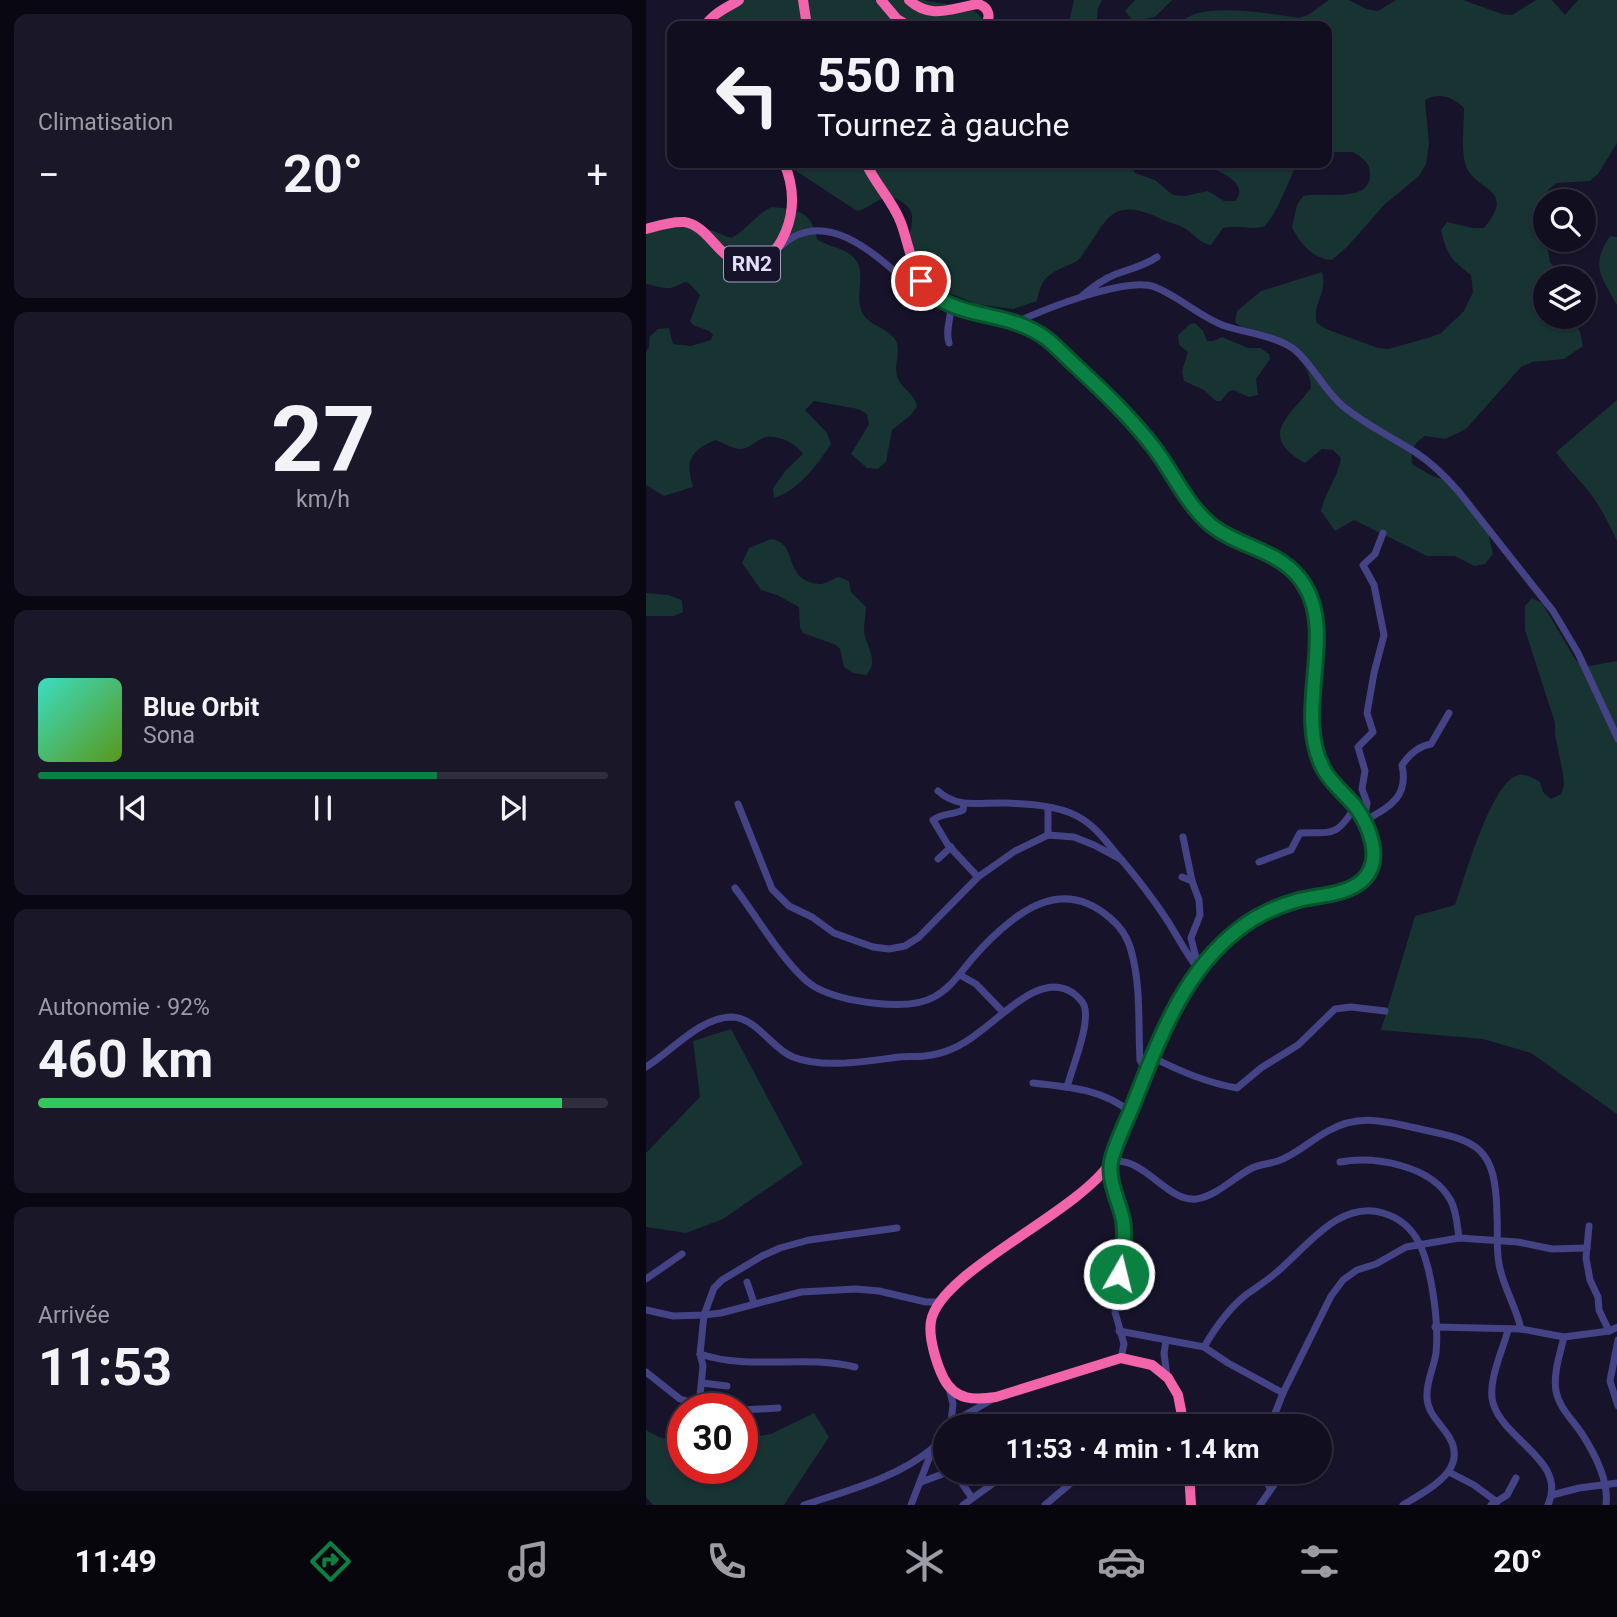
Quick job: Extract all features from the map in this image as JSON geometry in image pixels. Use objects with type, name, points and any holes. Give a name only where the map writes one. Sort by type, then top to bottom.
[{"type":"highway","points":[[709,21],[739,0]]},
{"type":"highway","points":[[803,0],[806,21]]},
{"type":"highway","points":[[880,0],[901,21]]},
{"type":"highway","points":[[909,0],[921,10],[931,12],[978,4],[989,12],[988,21]]},
{"type":"highway","name":"RN2","points":[[646,229],[684,222],[694,226],[733,260],[752,264],[771,255],[781,243],[790,220],[793,195],[791,178],[786,168]]},
{"type":"highway","points":[[869,168],[900,222],[910,260],[921,281],[936,297],[951,305],[1017,322],[1046,338],[1114,402],[1150,443],[1196,510],[1226,534],[1270,553],[1293,570],[1306,587],[1314,608],[1314,743],[1323,769],[1364,821],[1372,842],[1373,857],[1369,871],[1363,880],[1351,887],[1262,913],[1215,949],[1181,994],[1152,1057],[1111,1162],[1066,1206],[968,1272],[941,1301],[931,1321],[935,1363],[949,1388],[961,1397],[997,1397],[1121,1359],[1152,1365],[1168,1378],[1178,1395],[1182,1414]]},
{"type":"highway","points":[[1190,1484],[1191,1505]]},
{"type":"street","points":[[771,255],[791,237],[831,230],[863,247],[917,291],[936,297]]},
{"type":"street","points":[[1079,298],[1094,286],[1157,257]]},
{"type":"street","points":[[1017,322],[1079,298],[1132,285],[1152,286],[1222,325],[1292,347],[1341,405],[1423,458],[1459,492],[1553,611],[1578,653],[1617,739]]},
{"type":"street","points":[[949,343],[946,333],[951,321],[951,305]]},
{"type":"street","points":[[1364,821],[1367,803],[1362,789],[1365,771],[1358,747],[1373,732],[1367,713],[1384,635],[1374,585],[1363,565],[1375,554],[1383,533]]},
{"type":"street","points":[[1364,821],[1397,798],[1405,779],[1402,765],[1408,756],[1424,745],[1431,744],[1449,713]]},
{"type":"street","points":[[938,791],[951,800],[964,804],[1000,803],[1048,808],[1076,816],[1090,824],[1122,860],[1169,923],[1186,954],[1199,970]]},
{"type":"street","points":[[738,804],[773,889],[789,906],[812,917],[834,933],[853,941],[889,949],[905,946],[919,937],[977,877],[1015,851],[1048,835],[1074,837],[1122,860]]},
{"type":"street","points":[[964,804],[960,812],[933,820],[951,847],[977,877]]},
{"type":"street","points":[[1259,862],[1291,850],[1300,833],[1339,830],[1355,807]]},
{"type":"street","points":[[1048,808],[1048,835]]},
{"type":"street","points":[[1183,837],[1192,881],[1200,900],[1200,915],[1191,938],[1199,970]]},
{"type":"street","points":[[938,859],[951,847]]},
{"type":"street","points":[[1182,877],[1192,881]]},
{"type":"street","points":[[735,888],[775,945],[802,976],[819,989],[879,1004],[907,1005],[933,998],[960,975],[996,933],[1029,908],[1046,901],[1079,899],[1117,924],[1132,951],[1137,979],[1140,1060],[1146,1073]]},
{"type":"street","points":[[960,975],[976,984],[1003,1012]]},
{"type":"street","points":[[646,1067],[704,1025],[732,1017],[745,1021],[789,1056],[801,1060],[842,1063],[926,1056],[962,1044],[1003,1012],[1038,990],[1052,986],[1065,989],[1084,1003],[1082,1034],[1067,1087]]},
{"type":"street","points":[[1152,1057],[1219,1085],[1237,1088],[1261,1068],[1298,1045],[1335,1009],[1351,1007],[1385,1011]]},
{"type":"street","points":[[1033,1083],[1067,1087],[1116,1100],[1130,1112]]},
{"type":"street","points":[[1121,1359],[1124,1344],[1115,1312],[1124,1244],[1123,1220],[1114,1196],[1111,1162],[1127,1161],[1181,1196],[1198,1199],[1211,1194],[1253,1167],[1277,1162],[1347,1122],[1373,1120],[1462,1140],[1482,1151],[1494,1176],[1501,1274],[1516,1307],[1521,1329]]},
{"type":"street","points":[[1340,1163],[1357,1159],[1399,1164],[1434,1183],[1450,1201],[1457,1217],[1459,1238]]},
{"type":"street","points":[[1204,1347],[1228,1312],[1339,1219],[1359,1211],[1376,1211],[1393,1216],[1408,1226],[1420,1243],[1427,1267],[1435,1327],[1436,1353],[1426,1395],[1430,1413],[1451,1440],[1454,1452],[1449,1472],[1438,1484],[1403,1505]]},
{"type":"street","points":[[1589,1227],[1586,1258],[1590,1280],[1609,1331]]},
{"type":"street","points":[[701,1393],[703,1366],[700,1354],[704,1315],[708,1299],[722,1280],[762,1256],[809,1240],[897,1228]]},
{"type":"street","points":[[1275,1414],[1326,1307],[1343,1280],[1357,1270],[1420,1243],[1459,1238],[1518,1242],[1552,1249],[1587,1248]]},
{"type":"street","points":[[646,1279],[682,1254]]},
{"type":"street","points":[[748,1282],[753,1303]]},
{"type":"street","points":[[646,1310],[673,1316],[704,1315],[801,1292],[856,1289],[879,1291],[925,1302],[941,1301]]},
{"type":"street","points":[[1435,1327],[1521,1329],[1564,1337],[1609,1331],[1617,1327]]},
{"type":"street","points":[[1508,1330],[1494,1373],[1491,1391],[1493,1404],[1502,1420],[1547,1469],[1552,1480],[1552,1495],[1548,1505]]},
{"type":"street","points":[[1119,1331],[1204,1347],[1283,1393]]},
{"type":"street","points":[[1564,1337],[1556,1375],[1556,1391],[1562,1406],[1593,1453],[1606,1486],[1606,1505]]},
{"type":"street","points":[[1617,1340],[1610,1381],[1617,1406]]},
{"type":"street","points":[[1166,1341],[1164,1353],[1168,1378]]},
{"type":"street","points":[[700,1354],[714,1359],[752,1364],[810,1360],[855,1367]]},
{"type":"street","points":[[646,1372],[672,1393]]},
{"type":"street","points":[[702,1383],[727,1386]]},
{"type":"street","points":[[949,1388],[953,1404],[951,1414]]},
{"type":"street","points":[[968,1414],[997,1397]]},
{"type":"street","points":[[758,1409],[778,1408]]},
{"type":"street","points":[[911,1505],[933,1447]]},
{"type":"street","points":[[805,1505],[898,1472],[917,1462],[933,1447]]},
{"type":"street","points":[[921,1482],[948,1472],[955,1473],[972,1498]]},
{"type":"street","points":[[1449,1472],[1474,1485],[1494,1503],[1506,1495],[1516,1478]]},
{"type":"street","points":[[1552,1495],[1617,1483]]},
{"type":"street","points":[[963,1505],[992,1484]]},
{"type":"street","points":[[1045,1505],[1070,1484]]},
{"type":"street","points":[[1268,1484],[1270,1489]]},
{"type":"street","points":[[1260,1505],[1274,1484]]},
{"type":"green space","points":[[730,0],[924,0],[969,8],[984,21],[713,21]]},
{"type":"green space","points":[[1074,0],[1102,0],[1097,21],[1069,21]]},
{"type":"green space","points":[[1135,0],[1172,0],[1155,17],[1133,21],[1125,11]]},
{"type":"green space","points":[[1329,0],[1349,0],[1366,9],[1378,11],[1396,0],[1463,0],[1512,15],[1536,0],[1552,0],[1565,15],[1578,0],[1617,0],[1617,143],[1598,174],[1590,181],[1557,183],[1549,189],[1533,189],[1533,252],[1548,252],[1553,266],[1533,266],[1533,329],[1579,329],[1583,346],[1564,359],[1532,362],[1521,367],[1466,429],[1445,439],[1425,436],[1412,451],[1412,464],[1445,480],[1488,532],[1493,554],[1485,564],[1474,566],[1455,556],[1427,556],[1354,520],[1335,531],[1321,511],[1341,458],[1333,450],[1322,449],[1305,463],[1291,453],[1283,444],[1280,435],[1287,417],[1311,388],[1308,372],[1286,346],[1235,322],[1237,311],[1261,291],[1322,272],[1323,287],[1316,316],[1317,323],[1326,329],[1378,348],[1388,349],[1441,333],[1464,311],[1473,292],[1471,275],[1451,256],[1441,230],[1447,222],[1484,228],[1494,214],[1497,204],[1495,197],[1469,172],[1465,163],[1464,108],[1446,97],[1436,96],[1425,100],[1429,144],[1426,164],[1419,176],[1384,205],[1332,260],[1318,257],[1308,249],[1292,227],[1297,205],[1303,196],[1355,193],[1368,183],[1370,173],[1367,163],[1353,152],[1332,152],[1332,21],[1184,21],[1198,13],[1231,10],[1298,18],[1308,15]]},
{"type":"green space","points":[[792,168],[1133,168],[1135,173],[1155,180],[1173,195],[1185,196],[1208,191],[1224,201],[1235,201],[1239,187],[1229,177],[1211,168],[1296,168],[1265,226],[1223,228],[1211,245],[1181,227],[1142,212],[1119,211],[1103,224],[1079,259],[1046,279],[1040,288],[1037,301],[1013,309],[976,304],[920,281],[907,256],[912,218],[908,207],[902,202],[886,198],[857,211]]},
{"type":"green space","points":[[772,207],[802,213],[811,222],[817,239],[855,259],[860,271],[859,299],[862,312],[867,319],[895,340],[898,349],[897,376],[917,406],[911,415],[892,430],[886,462],[878,469],[867,468],[851,454],[869,424],[867,414],[858,409],[814,401],[805,410],[827,433],[831,444],[814,468],[791,489],[774,498],[773,488],[803,454],[785,440],[768,437],[742,449],[715,440],[707,444],[695,453],[690,463],[693,487],[664,496],[646,485],[646,352],[650,336],[658,329],[669,328],[673,344],[691,346],[711,340],[713,335],[690,321],[700,295],[690,284],[685,282],[667,288],[646,284],[646,229],[698,225],[731,238]]},
{"type":"green space","points":[[1610,236],[1617,237],[1617,305],[1602,278],[1599,263]]},
{"type":"green space","points":[[1195,323],[1203,331],[1207,341],[1222,337],[1248,348],[1260,348],[1269,354],[1270,359],[1256,379],[1258,395],[1249,397],[1233,390],[1221,401],[1216,401],[1204,390],[1184,381],[1182,371],[1188,352],[1179,345],[1178,335]]},
{"type":"green space","points":[[1617,400],[1617,541],[1595,500],[1556,452]]},
{"type":"green space","points":[[771,539],[785,547],[795,569],[807,581],[821,584],[839,577],[849,581],[851,592],[866,607],[864,631],[872,664],[866,675],[853,673],[844,667],[840,649],[836,645],[803,633],[799,607],[761,590],[742,563],[749,548]]},
{"type":"green space","points":[[646,593],[668,595],[682,600],[683,612],[674,616],[646,616]]},
{"type":"green space","points":[[1532,598],[1542,603],[1575,659],[1583,667],[1617,661],[1617,1114],[1531,1053],[1483,1039],[1381,1030],[1415,916],[1455,905],[1480,832],[1499,793],[1509,781],[1522,775],[1540,782],[1543,792],[1551,799],[1561,794],[1564,785],[1555,723],[1525,630],[1525,606]]},
{"type":"green space","points":[[731,1029],[803,1164],[723,1219],[686,1233],[646,1227],[646,1153],[700,1097],[693,1041]]},
{"type":"green space","points":[[814,1413],[829,1437],[784,1505],[653,1505],[646,1497],[646,1430],[667,1439],[667,1484],[758,1484],[758,1436],[771,1434]]},
{"type":"route","points":[[921,281],[936,297],[951,305],[1017,322],[1046,338],[1137,427],[1196,510],[1226,534],[1270,553],[1293,570],[1306,587],[1314,608],[1314,743],[1323,769],[1355,807],[1372,842],[1373,857],[1363,880],[1336,892],[1296,901],[1262,913],[1215,949],[1181,994],[1162,1032],[1111,1162],[1114,1196],[1123,1220],[1124,1244],[1119,1274]]}]
